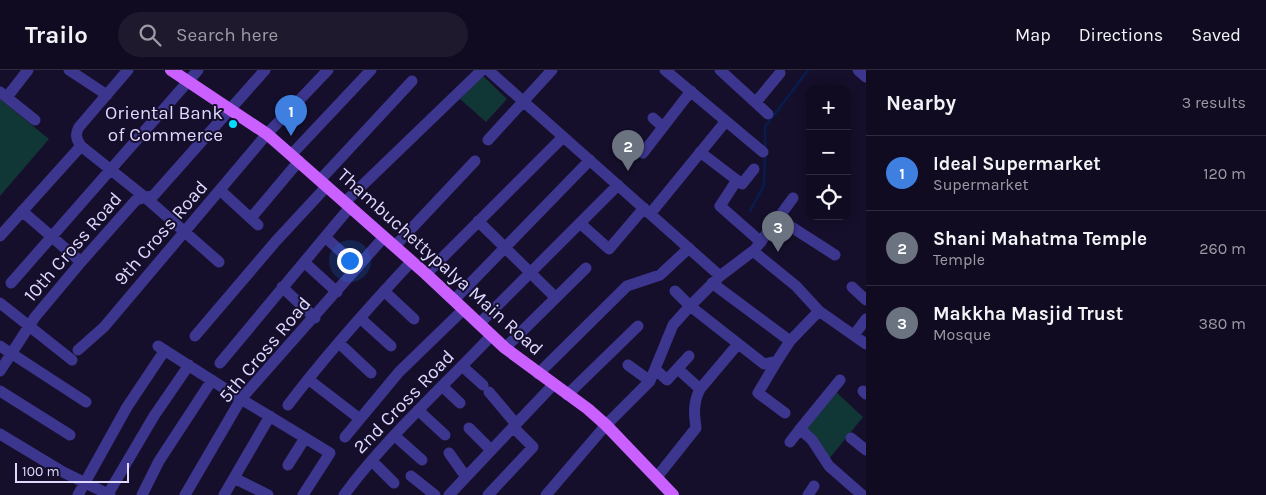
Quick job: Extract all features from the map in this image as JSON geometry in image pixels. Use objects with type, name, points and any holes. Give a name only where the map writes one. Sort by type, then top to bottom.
[{"type":"main road","name":"Thambuchettypalya Main Road","points":[[171,70],[268,134],[395,246],[505,348],[588,409],[606,425],[674,495]]},
{"type":"street","points":[[28,70],[4,94],[35,120]]},
{"type":"street","points":[[69,70],[106,95]]},
{"type":"street","points":[[128,70],[76,133],[77,141],[219,262]]},
{"type":"street","points":[[11,283],[198,70]]},
{"type":"street","name":"10th Cross Road","points":[[0,371],[39,312],[81,262],[136,200],[154,195],[265,70]]},
{"type":"street","name":"9th Cross Road","points":[[29,327],[75,355],[104,327],[268,134],[328,70]]},
{"type":"street","points":[[221,191],[254,221],[295,158],[371,70]]},
{"type":"street","points":[[220,363],[325,237],[348,204],[482,70]]},
{"type":"street","points":[[488,70],[689,248],[716,280],[790,341]]},
{"type":"street","points":[[488,140],[552,70]]},
{"type":"street","points":[[665,70],[763,152]]},
{"type":"street","points":[[720,70],[768,114]]},
{"type":"street","points":[[732,80],[740,70]]},
{"type":"street","points":[[756,102],[780,73]]},
{"type":"street","points":[[195,336],[276,241],[323,182],[412,81]]},
{"type":"street","points":[[628,151],[632,147],[643,153],[691,91]]},
{"type":"street","points":[[654,118],[664,127]]},
{"type":"street","points":[[580,224],[609,248],[647,211],[726,121]]},
{"type":"street","points":[[426,274],[563,136]]},
{"type":"street","points":[[0,236],[81,146]]},
{"type":"street","points":[[700,152],[742,184],[754,168]]},
{"type":"street","points":[[454,300],[590,160]]},
{"type":"street","points":[[395,246],[475,161]]},
{"type":"street","points":[[737,180],[720,206],[819,311],[866,344]]},
{"type":"street","points":[[479,324],[618,185]]},
{"type":"street","points":[[546,495],[606,425],[650,381],[673,325],[716,280],[757,247],[793,198]]},
{"type":"street","points":[[22,211],[81,262]]},
{"type":"street","points":[[779,219],[835,255]]},
{"type":"street","points":[[478,221],[556,298]]},
{"type":"street","points":[[325,237],[358,267]]},
{"type":"street","name":"5th Cross Road","points":[[185,495],[241,399],[315,318],[384,237]]},
{"type":"street","points":[[538,374],[627,286],[660,275],[689,248]]},
{"type":"street","points":[[304,262],[337,292]]},
{"type":"street","points":[[288,405],[360,318],[411,262]]},
{"type":"street","points":[[505,348],[586,268]]},
{"type":"street","points":[[282,287],[315,318]]},
{"type":"street","points":[[852,287],[866,300]]},
{"type":"street","points":[[384,291],[414,319]]},
{"type":"street","points":[[674,291],[690,306],[764,364],[777,361]]},
{"type":"street","points":[[0,303],[29,327]]},
{"type":"street","points":[[345,437],[399,372],[464,309]]},
{"type":"street","points":[[785,413],[758,393],[790,341],[819,311]]},
{"type":"street","points":[[360,318],[391,346]]},
{"type":"street","points":[[854,335],[866,319]]},
{"type":"street","points":[[567,395],[638,326]]},
{"type":"street","name":"2nd Cross Road","points":[[344,495],[418,410],[492,335]]},
{"type":"street","points":[[339,343],[371,373]]},
{"type":"street","points":[[657,477],[696,428],[694,410],[700,389],[738,344]]},
{"type":"street","points":[[0,346],[86,402]]},
{"type":"street","points":[[78,495],[162,348],[330,453],[302,495]]},
{"type":"street","points":[[655,369],[667,380],[690,356]]},
{"type":"street","points":[[628,364],[650,381]]},
{"type":"street","points":[[0,434],[63,472],[109,495],[154,416],[189,365]]},
{"type":"street","points":[[462,366],[486,388],[533,447],[488,495]]},
{"type":"street","points":[[678,369],[700,389]]},
{"type":"street","points":[[308,379],[360,419]]},
{"type":"street","points":[[142,495],[159,461],[212,380]]},
{"type":"street","points":[[790,442],[840,380]]},
{"type":"street","points":[[449,495],[553,385]]},
{"type":"street","points":[[442,386],[460,404]]},
{"type":"street","points":[[0,391],[70,435]]},
{"type":"street","points":[[418,410],[446,436]]},
{"type":"street","points":[[224,495],[270,416]]},
{"type":"street","points":[[469,428],[491,450]]},
{"type":"street","points":[[800,430],[812,440],[829,466],[863,495],[866,491]]},
{"type":"street","points":[[395,436],[422,460]]},
{"type":"street","points":[[288,465],[306,438]]},
{"type":"street","points":[[851,438],[866,450]]},
{"type":"street","points":[[449,453],[466,477]]},
{"type":"street","points":[[372,461],[394,483]]},
{"type":"street","points":[[411,476],[436,495]]},
{"type":"street","points":[[234,478],[268,495]]},
{"type":"green space","points":[[483,76],[507,99],[486,122],[460,99]]},
{"type":"green space","points":[[0,99],[49,139],[0,196]]},
{"type":"green space","points":[[835,391],[863,417],[829,459],[805,430]]},
{"type":"waterway","points":[[765,148],[765,127],[808,70]]},
{"type":"waterway","points":[[750,211],[764,185],[765,156]]},
{"type":"place","name":"Oriental Bank of Commerce","points":[[233,124]]},
{"type":"place","name":"Ideal Supermarket","points":[[291,136]]},
{"type":"place","name":"Shani Mahatma Temple","points":[[628,171]]},
{"type":"place","name":"Makkha Masjid Trust","points":[[778,252]]}]
